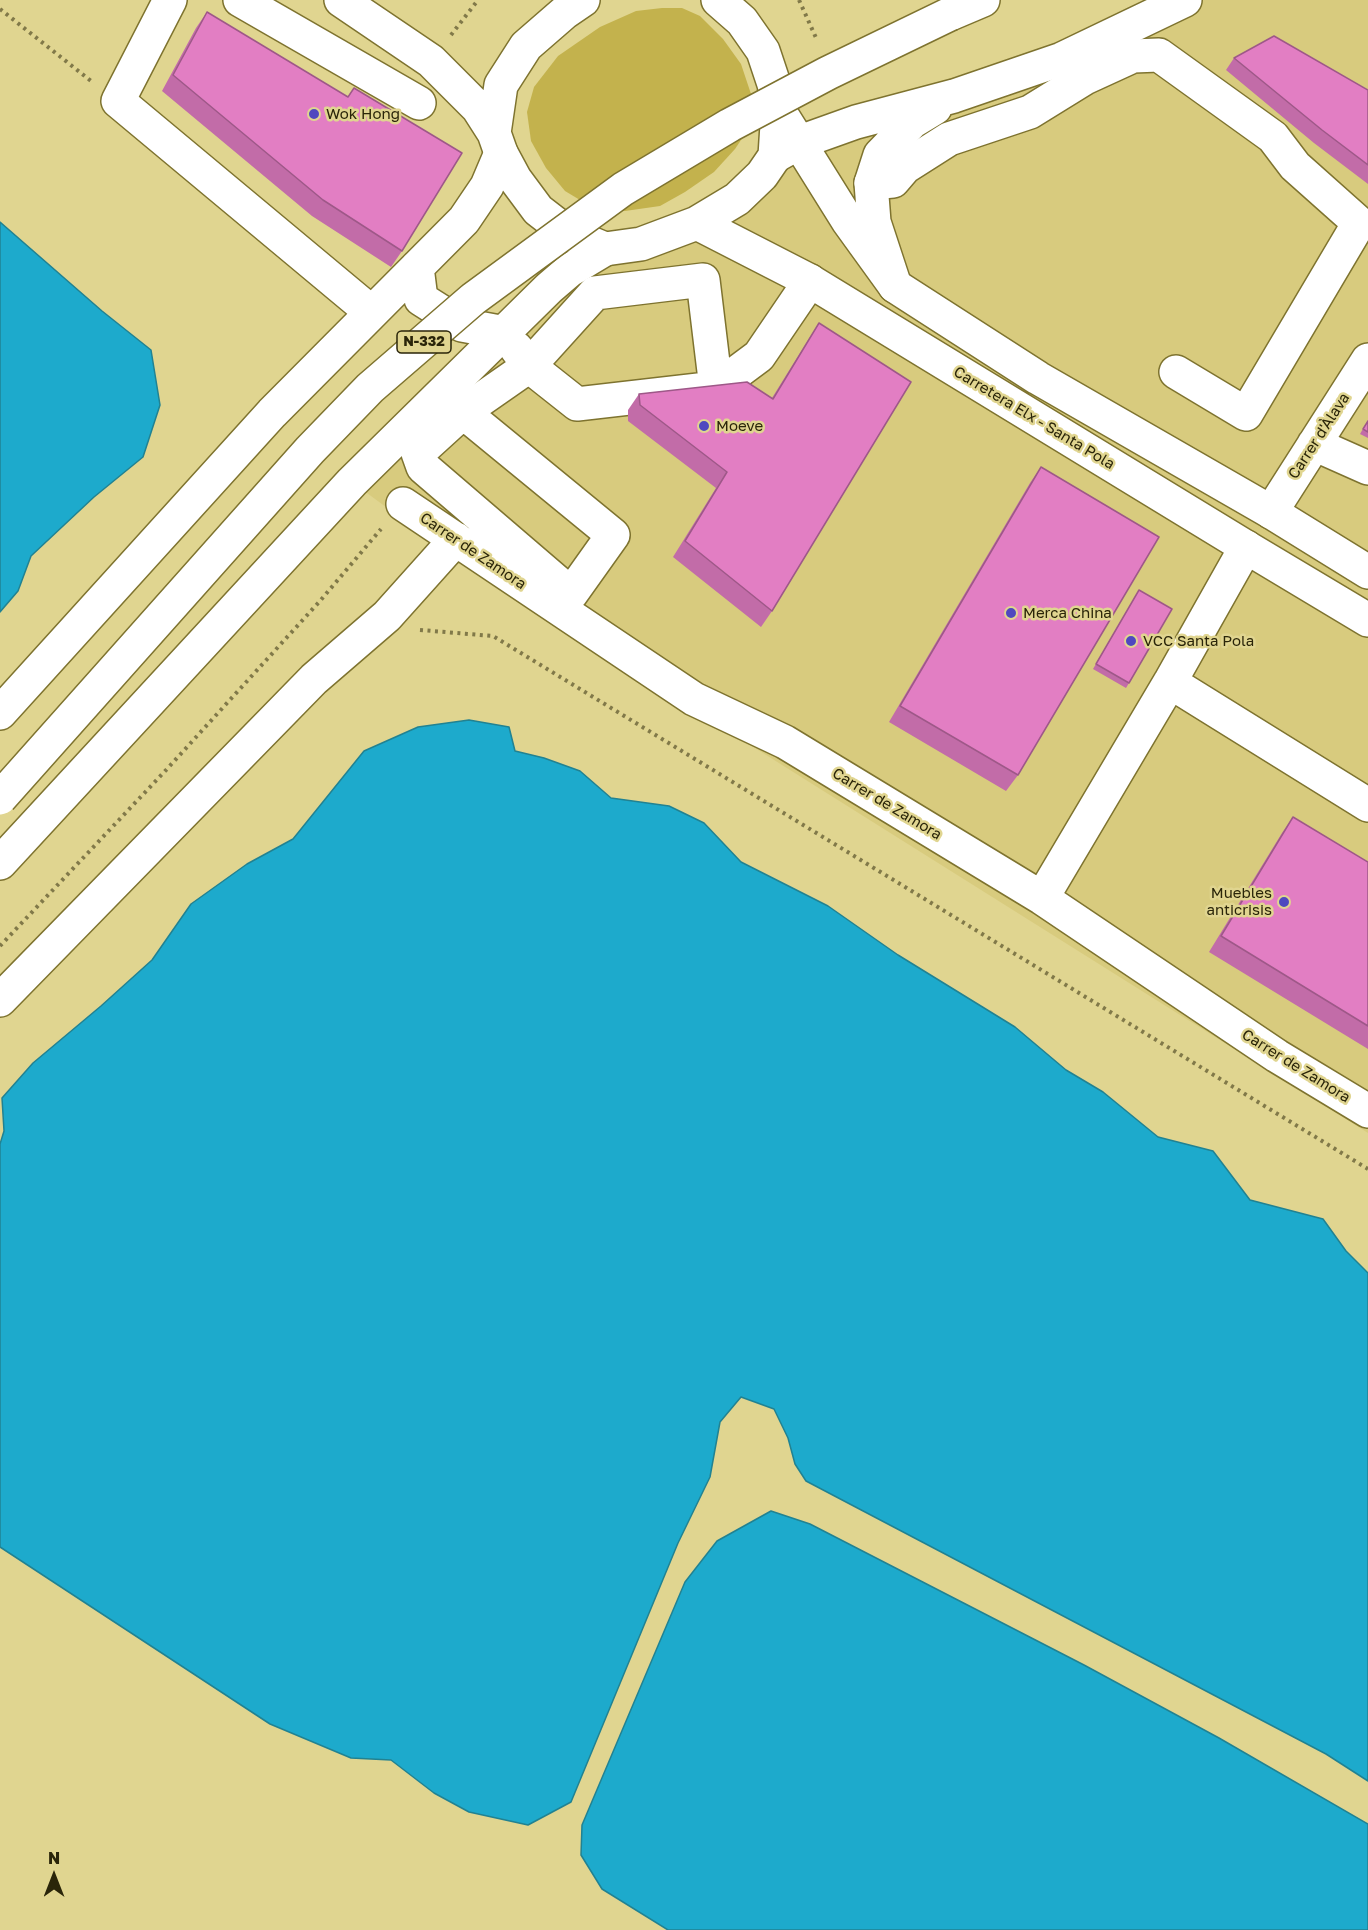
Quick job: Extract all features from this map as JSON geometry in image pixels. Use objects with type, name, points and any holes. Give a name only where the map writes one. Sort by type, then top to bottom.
[{"type":"main road","points":[[170,0],[118,101],[371,312]]},
{"type":"main road","points":[[240,0],[418,103]]},
{"type":"main road","points":[[341,0],[431,61],[478,108],[515,179],[538,210],[568,234],[605,249]]},
{"type":"main road","points":[[0,713],[272,413],[464,220],[487,186],[498,143],[501,86],[526,46],[564,13],[583,0]]},
{"type":"main road","points":[[718,0],[742,21],[762,51],[774,84],[788,149],[848,220],[895,286],[1038,378],[1271,512],[1368,572]]},
{"type":"main road","name":"N-332","points":[[0,798],[310,450],[370,388],[473,299],[623,189],[730,124],[828,73],[982,0]]},
{"type":"main road","points":[[0,863],[352,482],[563,276],[605,249],[642,244],[697,224],[737,199],[788,149],[855,122],[954,96],[1062,59],[1185,0]]},
{"type":"main road","points":[[871,183],[893,181],[905,167],[950,139],[1030,112],[1085,78],[1133,56],[1159,55],[1273,137],[1295,166],[1359,223],[1246,414],[1176,372]]},
{"type":"main road","points":[[895,286],[874,222],[871,183],[880,155],[912,122],[954,96]]},
{"type":"main road","name":"Carretera Elx - Santa Pola","points":[[697,224],[810,281],[1368,620]]},
{"type":"main road","points":[[417,267],[421,299],[462,325],[505,333],[529,366],[578,404],[716,387],[759,356],[810,281]]},
{"type":"main road","points":[[418,453],[463,412],[529,366],[595,293],[703,280],[716,387]]},
{"type":"main road","name":"Carrer d'Àlava","points":[[1271,512],[1368,360]]},
{"type":"main road","points":[[420,416],[418,453],[423,467],[571,594],[613,535],[463,412]]},
{"type":"main road","points":[[1314,444],[1368,468]]},
{"type":"main road","name":"Carrer de Zamora","points":[[403,504],[694,699],[785,742],[1042,898],[1277,1056],[1368,1111]]},
{"type":"main road","points":[[0,1000],[314,680],[387,615],[456,539]]},
{"type":"main road","points":[[1042,898],[1170,682],[1246,547]]},
{"type":"main road","points":[[1170,682],[1368,805]]},
{"type":"path","points":[[0,9],[118,101]]},
{"type":"path","points":[[0,946],[175,761],[320,601],[403,504]]},
{"type":"path","points":[[387,615],[413,630],[493,636],[1368,1169]]},
{"type":"shaded area","points":[[1185,0],[1368,0],[1368,1133],[470,569],[352,482],[549,288],[762,175]]},
{"type":"shaded area","points":[[682,8],[700,16],[723,39],[741,64],[752,97],[751,125],[735,149],[714,172],[660,206],[625,211],[590,206],[565,191],[546,168],[531,141],[527,112],[534,87],[558,56],[600,27],[636,11]]},
{"type":"water","points":[[0,222],[102,311],[151,350],[160,405],[143,457],[94,497],[31,556],[18,591],[0,612]]},
{"type":"water","points":[[469,720],[509,727],[515,751],[544,758],[580,771],[611,798],[669,806],[704,823],[741,862],[828,906],[898,955],[1015,1027],[1066,1070],[1103,1092],[1158,1137],[1213,1151],[1250,1200],[1323,1219],[1346,1251],[1368,1273],[1368,1781],[1326,1754],[806,1481],[795,1464],[788,1438],[774,1409],[741,1397],[720,1422],[710,1477],[678,1543],[571,1802],[528,1825],[469,1812],[434,1793],[391,1760],[351,1758],[270,1724],[0,1547],[0,1144],[4,1131],[2,1098],[33,1063],[152,960],[191,904],[247,864],[293,839],[364,751],[418,727]]},
{"type":"water","points":[[771,1511],[810,1524],[1084,1665],[1219,1738],[1368,1824],[1368,1930],[668,1930],[602,1889],[581,1855],[582,1825],[685,1582],[717,1541]]},
{"type":"building","points":[[207,12],[348,97],[354,88],[462,153],[402,251],[323,200],[173,75]]},
{"type":"building","points":[[1274,36],[1368,90],[1368,165],[1234,58]]},
{"type":"building","points":[[819,323],[911,382],[772,611],[685,541],[727,472],[640,405],[639,394],[747,382],[773,399]]},
{"type":"building","points":[[1368,421],[1368,432],[1363,429]]},
{"type":"building","points":[[1041,467],[1159,537],[1018,775],[900,706]]},
{"type":"building","name":"VCC Santa Pola","points":[[1139,590],[1172,609],[1129,683],[1096,664]]},
{"type":"building","points":[[1293,817],[1368,862],[1368,1026],[1221,936]]},
{"type":"place","name":"Wok Hong","points":[[314,114]]},
{"type":"place","name":"Moeve","points":[[704,426]]},
{"type":"place","name":"Merca China","points":[[1011,613]]},
{"type":"place","name":"VCC Santa Pola","points":[[1131,641]]},
{"type":"place","name":"Muebles anticrisis","points":[[1284,902]]}]
